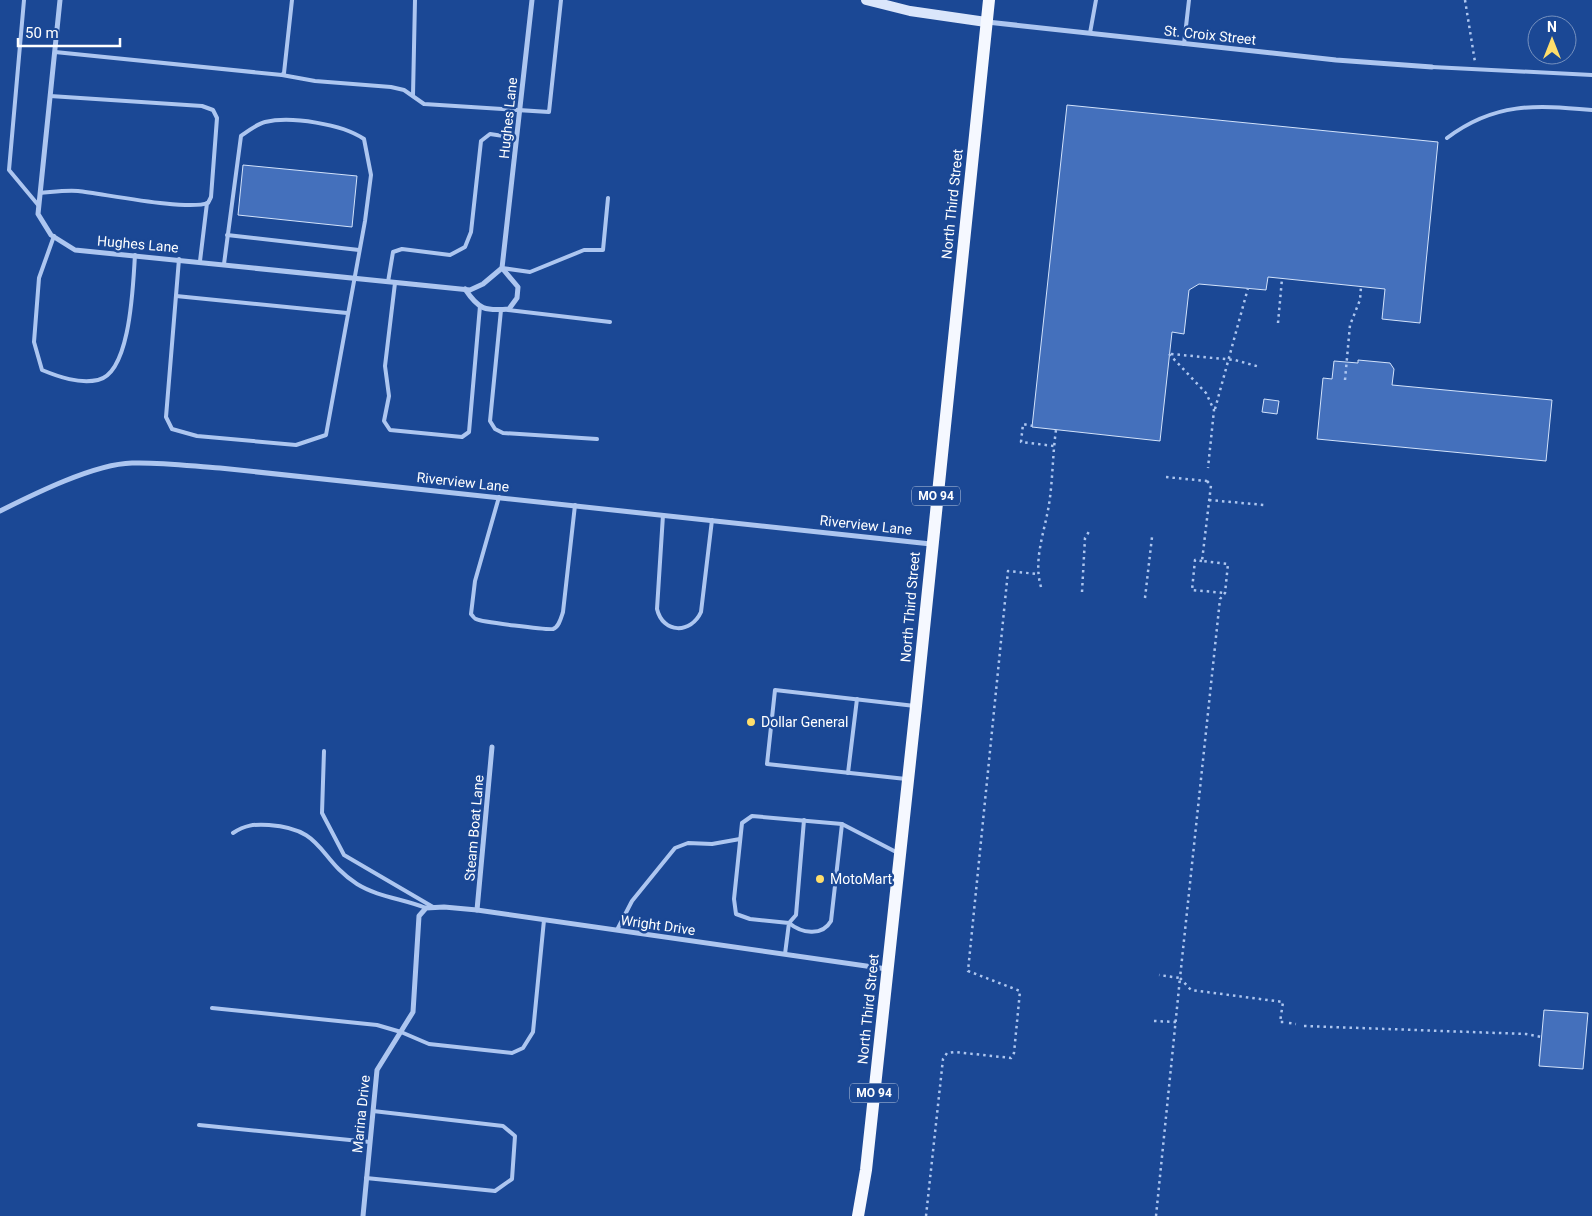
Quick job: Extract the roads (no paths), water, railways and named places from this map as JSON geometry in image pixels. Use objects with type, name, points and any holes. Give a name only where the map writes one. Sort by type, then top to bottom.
[{"type":"main road","name":"North Third Street","points":[[858,1216],[866,1170],[916,706],[931,544],[989,0]]},
{"type":"street","name":"Hughes Lane","points":[[60,0],[38,214],[54,236],[75,250],[200,261],[470,290],[483,284],[502,268],[532,0]]},
{"type":"street","points":[[866,0],[904,5],[986,22]]},
{"type":"street","name":"St. Croix Street","points":[[986,22],[1336,60],[1432,67]]},
{"type":"street","points":[[465,289],[473,301],[488,311],[509,309],[517,298],[518,287],[502,268]]},
{"type":"street","name":"Riverview Lane","points":[[0,511],[51,487],[103,469],[131,463],[220,468],[931,544]]},
{"type":"street","name":"Steam Boat Lane","points":[[477,910],[492,747]]},
{"type":"street","name":"Wright Drive","points":[[426,908],[477,910],[887,969]]},
{"type":"street","name":"Marina Drive","points":[[363,1216],[377,1070],[413,1012],[419,916],[426,908]]},
{"type":"lane","points":[[24,0],[9,170],[39,206]]},
{"type":"lane","points":[[282,75],[284,73],[292,0]]},
{"type":"lane","points":[[413,95],[415,0]]},
{"type":"lane","points":[[55,52],[282,75],[315,81],[391,87],[404,90],[424,104],[550,112],[561,0]]},
{"type":"lane","points":[[1090,33],[1096,0]]},
{"type":"lane","points":[[1184,44],[1189,0]]},
{"type":"lane","points":[[1432,67],[1592,75]]},
{"type":"lane","points":[[50,96],[202,106],[213,110],[217,118],[210,197],[207,204],[200,261]]},
{"type":"lane","points":[[1447,138],[1468,122],[1495,111],[1534,106],[1592,110]]},
{"type":"lane","points":[[179,259],[166,418],[172,429],[196,436],[296,445],[326,435],[371,175],[364,139],[352,130],[307,121],[264,122],[241,136],[226,236],[224,264]]},
{"type":"lane","points":[[388,282],[393,252],[402,249],[450,255],[465,247],[471,232],[481,141],[490,134],[517,138]]},
{"type":"lane","points":[[40,193],[76,191],[181,205],[207,204]]},
{"type":"lane","points":[[502,268],[530,272],[584,250],[603,250],[608,198]]},
{"type":"lane","points":[[54,236],[39,278],[34,342],[42,370],[68,380],[100,380],[114,369],[128,336],[135,255]]},
{"type":"lane","points":[[226,236],[359,250]]},
{"type":"lane","points":[[395,283],[385,366],[389,396],[384,421],[390,430],[462,437],[469,432],[480,306]]},
{"type":"lane","points":[[176,296],[347,313]]},
{"type":"lane","points":[[596,439],[503,433],[495,429],[490,421],[500,310],[610,322]]},
{"type":"lane","points":[[498,497],[475,581],[471,614],[475,619],[539,628],[553,629],[558,625],[563,612],[575,505]]},
{"type":"lane","points":[[664,515],[656,609],[659,619],[668,627],[685,628],[696,622],[701,612],[712,520]]},
{"type":"lane","points":[[908,779],[767,764],[775,690],[916,706]]},
{"type":"lane","points":[[848,773],[857,699]]},
{"type":"lane","points":[[324,751],[322,812],[344,855],[433,907]]},
{"type":"lane","points":[[842,824],[831,922],[827,928],[821,931],[798,930],[789,923],[750,919],[736,914],[734,899],[742,823],[752,816],[842,824],[900,854]]},
{"type":"lane","points":[[785,954],[789,923],[796,915],[804,820]]},
{"type":"lane","points":[[232,833],[244,825],[276,825],[297,829],[314,839],[328,858],[359,885],[426,908]]},
{"type":"lane","points":[[617,930],[632,901],[675,848],[688,843],[712,844],[740,839]]},
{"type":"lane","points":[[212,1008],[377,1025],[429,1044],[512,1053],[523,1048],[533,1032],[544,920]]},
{"type":"lane","points":[[366,1178],[495,1191],[512,1179],[515,1136],[503,1126],[373,1111]]},
{"type":"lane","points":[[199,1124],[370,1142]]},
{"type":"place","name":"Dollar General","points":[[751,722]]},
{"type":"place","name":"MotoMart","points":[[820,879]]}]
